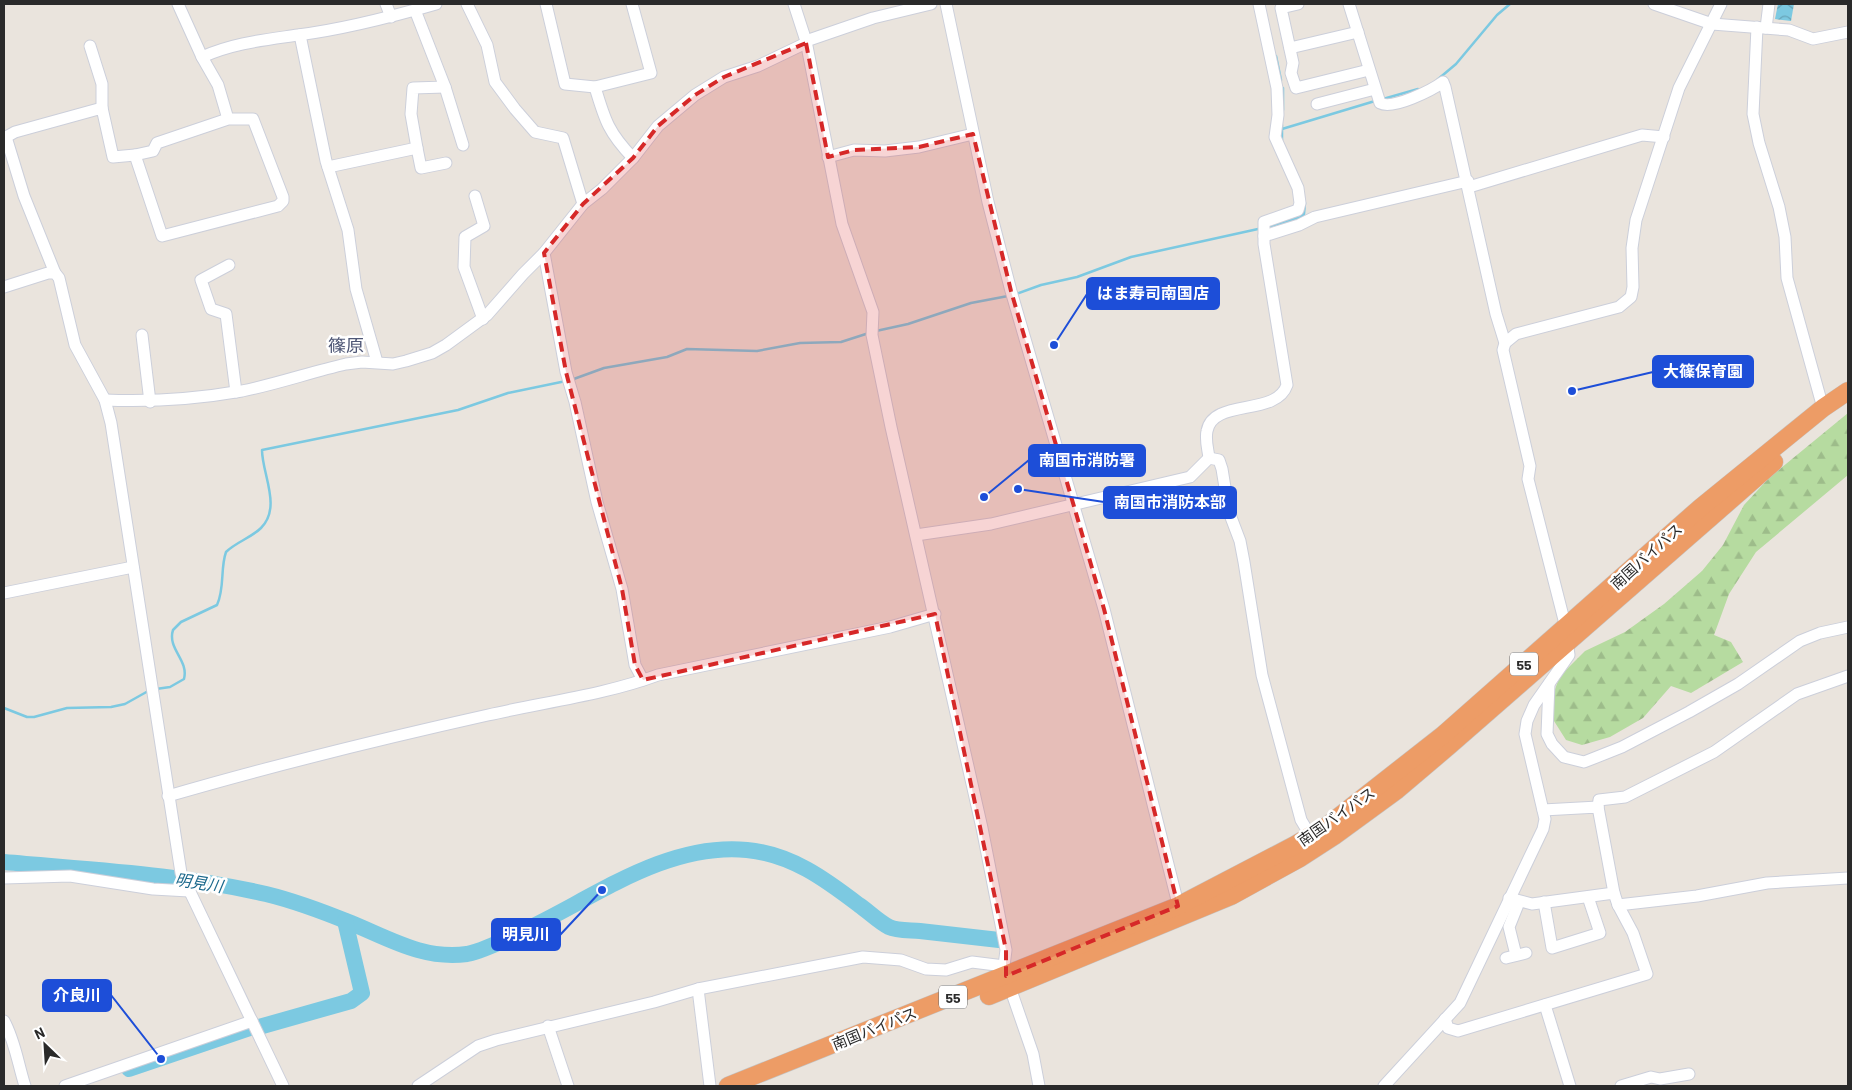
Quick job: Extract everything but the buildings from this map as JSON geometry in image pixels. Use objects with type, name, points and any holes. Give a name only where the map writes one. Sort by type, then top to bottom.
[{"type":"highway","name":"南国バイパス","points":[[1566,636],[1700,508],[1823,408],[1848,391]]},
{"type":"highway","name":"南国バイパス","points":[[728,1086],[1006,976],[1180,912],[1231,896],[1313,842],[1350,809],[1566,636],[1803,438],[1848,404]]},
{"type":"highway","name":"南国バイパス","points":[[758,1086],[1006,976]]},
{"type":"street","points":[[178,4],[202,58],[218,85],[228,119]]},
{"type":"street","points":[[386,4],[391,17]]},
{"type":"street","points":[[202,58],[231,45],[300,35],[391,17],[436,4]]},
{"type":"street","points":[[468,4],[487,45],[495,82],[535,132],[563,138],[583,204]]},
{"type":"street","points":[[546,4],[565,84],[595,87],[651,73],[632,4]]},
{"type":"street","points":[[794,4],[806,42],[842,224],[873,312],[873,332],[1006,950],[1006,976],[1018,1016],[1033,1054],[1039,1086]]},
{"type":"street","points":[[105,400],[150,402],[236,392],[346,364],[377,362],[393,364],[432,353],[482,319],[544,253],[583,204],[602,189],[634,158],[658,126],[695,95],[724,77],[758,66],[806,42],[873,18],[930,4]]},
{"type":"street","points":[[946,4],[988,202],[1012,295],[1104,610],[1180,912]]},
{"type":"street","points":[[1209,458],[1206,438],[1207,429],[1212,419],[1226,412],[1275,400],[1284,394],[1287,385],[1264,236],[1264,222],[1298,210],[1300,203],[1298,188],[1275,137],[1278,115],[1277,88],[1260,4]]},
{"type":"street","points":[[1298,4],[1280,8],[1290,48],[1293,63],[1291,72],[1296,88],[1369,70]]},
{"type":"street","points":[[1349,4],[1380,103],[1384,105],[1408,99],[1443,82],[1469,184],[1496,314],[1505,343],[1503,350],[1530,466],[1528,479],[1566,636],[1567,660],[1534,705],[1526,721],[1525,734],[1545,819],[1543,829],[1514,900],[1464,994],[1445,1019],[1384,1086]]},
{"type":"street","points":[[1654,4],[1712,24],[1789,30],[1813,39],[1848,32]]},
{"type":"street","points":[[1505,343],[1516,334],[1619,307],[1628,301],[1633,286],[1632,248],[1636,220],[1686,71],[1721,4]]},
{"type":"street","points":[[1770,4],[1762,27],[1753,114],[1759,143],[1779,207],[1785,237],[1787,278],[1823,408]]},
{"type":"street","points":[[416,10],[445,87],[463,144]]},
{"type":"street","points":[[1290,48],[1358,32]]},
{"type":"street","points":[[300,35],[328,167],[344,213],[356,289],[377,362]]},
{"type":"street","points":[[90,46],[102,84],[102,108],[113,157],[153,151],[157,143],[228,119],[253,119],[283,201],[278,206],[179,230],[162,236],[135,155]]},
{"type":"street","points":[[445,87],[413,88],[411,114],[421,168],[446,163]]},
{"type":"street","points":[[595,87],[604,120],[614,138],[634,158]]},
{"type":"street","points":[[1317,104],[1375,89]]},
{"type":"street","points":[[102,108],[14,132],[5,138],[24,196],[55,273],[62,284],[79,355],[105,400],[111,423],[180,873],[283,1086]]},
{"type":"street","points":[[828,157],[854,150],[885,151],[919,147],[973,134]]},
{"type":"street","points":[[1264,236],[1299,226],[1315,217],[1469,184],[1642,135],[1664,137]]},
{"type":"street","points":[[328,167],[417,148]]},
{"type":"street","points":[[475,196],[484,226],[465,237],[464,267],[482,319]]},
{"type":"street","points":[[544,253],[568,380],[576,402],[596,502],[622,589],[635,665],[643,680]]},
{"type":"street","points":[[229,265],[201,280],[211,309],[226,314],[236,392]]},
{"type":"street","points":[[4,287],[48,273],[55,273]]},
{"type":"street","points":[[142,335],[150,402]]},
{"type":"street","points":[[916,535],[991,524],[1190,477],[1209,458]]},
{"type":"street","points":[[1209,458],[1219,460],[1222,469],[1229,512],[1240,541],[1262,675],[1301,820],[1313,842]]},
{"type":"street","points":[[4,593],[133,568]]},
{"type":"street","points":[[168,796],[291,760],[658,675],[890,627],[934,614]]},
{"type":"street","points":[[1549,684],[1548,734],[1552,744],[1564,757],[1584,762],[1622,747],[1689,712],[1738,684],[1800,641],[1820,633],[1848,627]]},
{"type":"street","points":[[1445,1019],[1448,1028],[1458,1031],[1647,974],[1634,933],[1618,905],[1614,892],[1598,807],[1599,800],[1626,798],[1714,752],[1797,694],[1848,676]]},
{"type":"street","points":[[1543,810],[1598,807]]},
{"type":"street","points":[[4,878],[70,876],[177,892],[188,888]]},
{"type":"street","points":[[1618,905],[1698,896],[1767,883],[1848,878]]},
{"type":"street","points":[[1514,900],[1544,902],[1614,892]]},
{"type":"street","points":[[1544,902],[1552,948],[1600,933],[1588,896]]},
{"type":"street","points":[[1514,900],[1508,927],[1516,955]]},
{"type":"street","points":[[418,1086],[478,1046],[548,1026],[654,1002],[698,989],[863,957],[901,960],[926,969],[946,970],[972,962],[1006,976]]},
{"type":"street","points":[[698,989],[710,1086]]},
{"type":"street","points":[[1545,1005],[1570,1086]]},
{"type":"street","points":[[4,1021],[12,1035],[15,1055],[25,1086]]},
{"type":"street","points":[[66,1086],[252,1022]]},
{"type":"street","points":[[548,1026],[568,1086]]},
{"type":"street","points":[[1621,1086],[1651,1077],[1660,1079],[1689,1074]]},
{"type":"highlighted area","points":[[806,43],[828,157],[854,150],[919,147],[973,134],[1011,291],[1104,609],[1178,906],[1006,976],[1006,950],[935,614],[643,680],[635,665],[622,589],[566,372],[544,253],[583,204],[633,158],[658,126],[695,95],[724,77]]},
{"type":"green space","points":[[1848,413],[1848,475],[1756,552],[1729,594],[1714,635],[1731,642],[1743,662],[1691,693],[1671,686],[1643,718],[1610,737],[1582,745],[1566,740],[1554,721],[1552,697],[1560,676],[1585,651],[1625,632],[1664,604],[1702,571],[1723,545],[1744,505],[1769,478]]},
{"type":"water","points":[[1778,4],[1794,4],[1791,21],[1775,19]]},
{"type":"waterway","points":[[1437,80],[1456,64],[1497,15],[1510,4]]},
{"type":"waterway","points":[[1276,56],[1281,80]]},
{"type":"waterway","points":[[1283,88],[1283,110]]},
{"type":"waterway","points":[[1383,99],[1418,89]]},
{"type":"waterway","points":[[1282,129],[1375,101]]},
{"type":"waterway","points":[[1282,125],[1282,140]]},
{"type":"waterway","points":[[1271,226],[1301,217],[1304,214],[1305,203]]},
{"type":"waterway","points":[[1016,294],[1041,285],[1077,277],[1131,257],[1258,229]]},
{"type":"waterway","points":[[876,331],[908,324],[971,303],[1008,296]]},
{"type":"waterway","points":[[571,380],[604,368],[667,357],[687,349],[757,351],[800,343],[841,342],[869,333]]},
{"type":"waterway","points":[[156,689],[170,687],[184,679],[184,666],[173,643],[173,630],[181,622],[217,605],[221,592],[226,552],[261,528],[267,520],[271,500],[262,450],[458,410],[508,393],[566,381]]},
{"type":"waterway","points":[[4,708],[27,717],[34,717],[67,708],[111,707],[125,704],[150,690]]},
{"type":"waterway","name":"明見川","points":[[4,862],[169,877],[234,887],[309,907],[407,947],[436,954],[451,955],[467,954],[495,944],[630,876],[658,864],[687,855],[717,850],[747,850],[763,852],[807,869],[889,927],[900,930],[999,940]]},
{"type":"waterway","points":[[259,1027],[351,1001],[362,993],[345,921]]},
{"type":"waterway","points":[[129,1069],[250,1028]]},
{"type":"place","name":"はま寿司南国店","points":[[1054,345]]},
{"type":"place","name":"大篠保育園","points":[[1572,391]]},
{"type":"place","name":"南国市消防本部","points":[[1018,489]]},
{"type":"place","name":"南国市消防署","points":[[984,497]]},
{"type":"place","name":"明見川","points":[[602,890]]},
{"type":"place","name":"介良川","points":[[161,1059]]},
{"type":"district","name":"篠原","points":[[346,345]]}]
